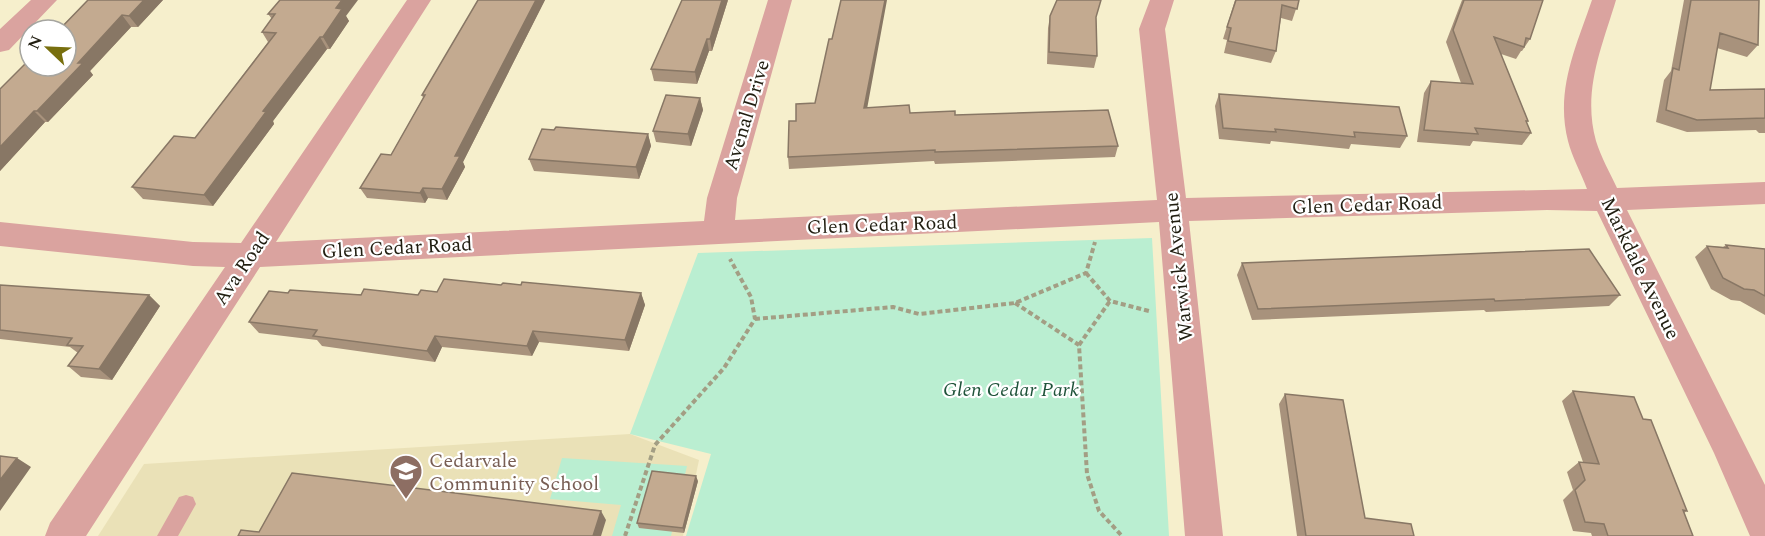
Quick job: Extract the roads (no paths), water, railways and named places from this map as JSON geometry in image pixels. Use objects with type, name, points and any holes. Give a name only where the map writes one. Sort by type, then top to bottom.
[{"type":"street","points":[[0,44],[45,0]]},
{"type":"street","name":"Ava Road","points":[[64,536],[419,0]]},
{"type":"street","name":"Avenal Drive","points":[[718,231],[722,198],[780,0]]},
{"type":"street","name":"Warwick Avenue","points":[[1162,0],[1152,28],[1173,210],[1204,536]]},
{"type":"street","name":"Markdale Avenue","points":[[1604,0],[1578,80],[1578,119],[1582,142],[1607,200],[1729,447],[1765,526]]},
{"type":"street","name":"Glen Cedar Road","points":[[0,234],[193,254],[249,255],[1173,210],[1547,199],[1607,200],[1765,193]]},
{"type":"street","points":[[1729,447],[1765,482]]},
{"type":"lane","points":[[167,536],[186,504]]},
{"type":"place","name":"Cedarvale Community School","points":[[406,500]]},
{"type":"park label","name":"Glen Cedar Park","points":[[1011,389]]}]
